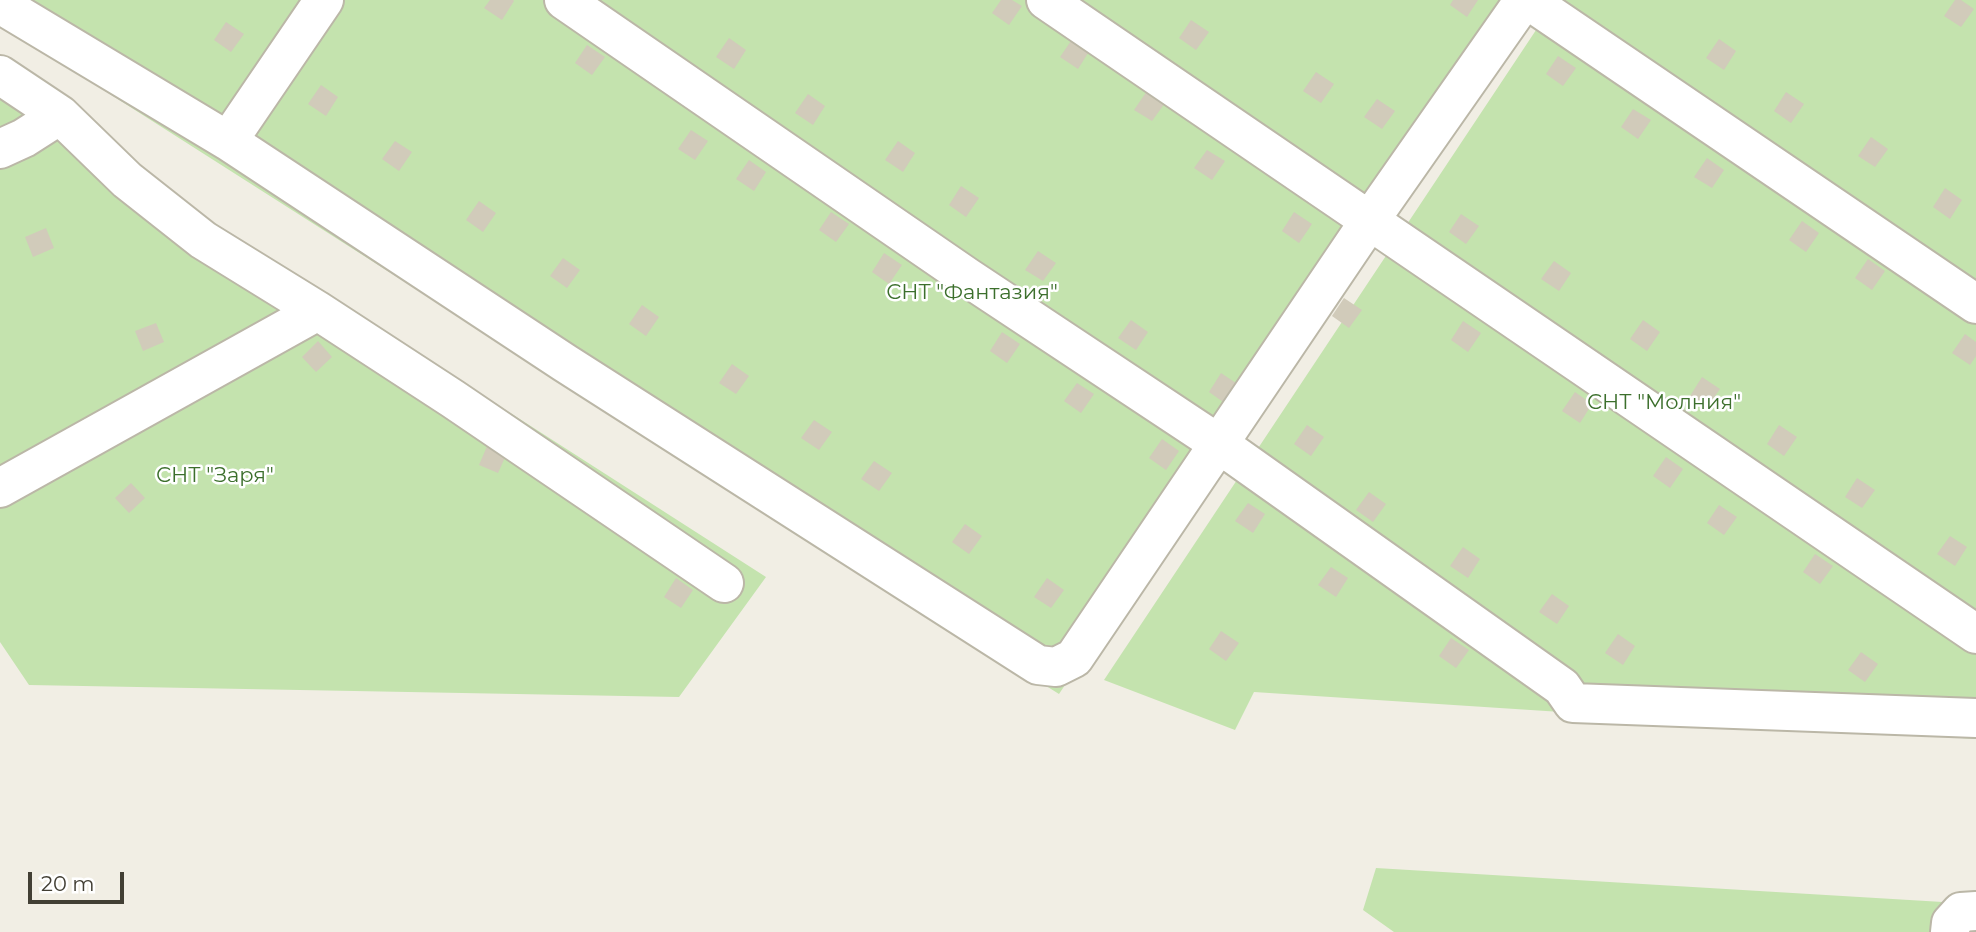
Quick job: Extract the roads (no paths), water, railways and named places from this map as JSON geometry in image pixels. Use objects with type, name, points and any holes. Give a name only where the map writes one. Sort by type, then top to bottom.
[{"type":"lane","points":[[228,141],[324,0]]},
{"type":"lane","points":[[564,0],[967,277],[1219,444],[1562,687],[1573,703],[1976,718]]},
{"type":"lane","points":[[1046,0],[1370,220],[1971,619]]},
{"type":"lane","points":[[0,4],[228,141],[565,363],[1038,665],[1056,667],[1074,658],[1370,220],[1526,0],[1976,304]]},
{"type":"lane","points":[[0,75],[60,115],[127,180],[203,240],[464,406],[724,583]]},
{"type":"lane","points":[[0,149],[24,138],[60,115]]},
{"type":"lane","points":[[0,488],[318,311]]},
{"type":"lane","points":[[1950,932],[1951,923],[1961,912],[1976,911]]},
{"type":"park label","name":"СНТ \"Фантазия\"","points":[[972,293]]},
{"type":"park label","name":"СНТ \"Молния\"","points":[[1664,403]]},
{"type":"park label","name":"СНТ \"Заря\"","points":[[215,476]]}]
